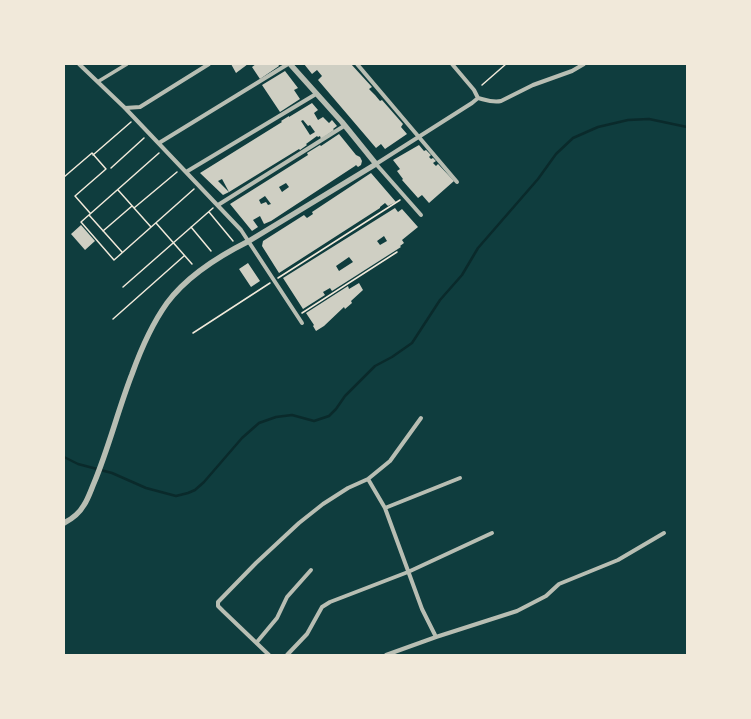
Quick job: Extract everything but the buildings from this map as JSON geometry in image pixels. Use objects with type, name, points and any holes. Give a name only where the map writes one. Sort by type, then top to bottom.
[{"type":"street","points":[[79,64],[136,119],[241,230],[302,323]]},
{"type":"street","points":[[99,82],[127,64]]},
{"type":"street","points":[[125,108],[140,107],[209,64]]},
{"type":"street","points":[[159,143],[289,64],[421,215]]},
{"type":"street","points":[[357,64],[457,182]]},
{"type":"street","points":[[452,64],[474,90],[478,98],[489,102],[501,101],[533,85],[572,72],[584,64]]},
{"type":"street","points":[[186,172],[316,94]]},
{"type":"street","points":[[64,523],[79,512],[85,504],[106,453],[121,404],[140,352],[167,304],[181,286],[238,247],[376,164],[418,136],[472,104],[478,98]]},
{"type":"street","points":[[218,205],[344,126]]},
{"type":"street","points":[[269,655],[218,606],[218,602],[256,563],[323,504],[348,488],[368,479],[390,461],[421,418]]},
{"type":"street","points":[[385,508],[460,478]]},
{"type":"street","points":[[368,479],[385,508],[422,609],[436,637]]},
{"type":"street","points":[[287,655],[307,634],[322,607],[330,602],[408,572],[492,533]]},
{"type":"street","points":[[386,655],[517,611],[546,596],[559,584],[618,560],[664,533]]},
{"type":"street","points":[[257,642],[276,618],[287,597],[311,570]]},
{"type":"path","points":[[482,85],[506,64]]},
{"type":"path","points":[[64,177],[129,123],[136,119]]},
{"type":"path","points":[[110,168],[144,138]]},
{"type":"path","points":[[159,153],[81,222],[114,260],[194,190]]},
{"type":"path","points":[[92,154],[106,169],[75,196],[122,253]]},
{"type":"path","points":[[134,208],[177,171]]},
{"type":"path","points":[[118,190],[151,227]]},
{"type":"path","points":[[193,333],[405,197]]},
{"type":"path","points":[[123,287],[218,205]]},
{"type":"path","points":[[103,231],[132,206]]},
{"type":"path","points":[[209,212],[238,247]]},
{"type":"path","points":[[156,223],[192,264]]},
{"type":"path","points":[[191,227],[211,251]]},
{"type":"path","points":[[297,316],[397,252]]},
{"type":"path","points":[[113,318],[184,256]]},
{"type":"waterway","points":[[64,457],[78,464],[112,473],[146,488],[176,496],[195,490],[204,482],[242,438],[259,423],[276,417],[292,415],[314,421],[329,416],[345,396],[375,366],[392,357],[412,343],[440,300],[462,275],[478,248],[538,179],[556,154],[573,138],[598,127],[628,120],[649,119],[687,127]]}]
